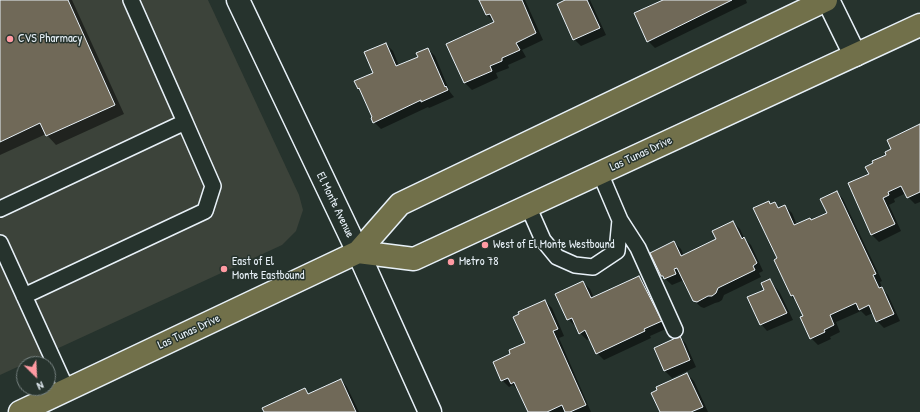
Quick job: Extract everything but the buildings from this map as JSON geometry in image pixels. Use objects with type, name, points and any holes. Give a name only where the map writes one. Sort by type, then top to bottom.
[{"type":"main road","name":"Las Tunas Drive","points":[[20,412],[358,252],[400,204],[827,0]]},
{"type":"main road","name":"Las Tunas Drive","points":[[358,252],[414,259],[920,25]]},
{"type":"street","name":"El Monte Avenue","points":[[238,0],[358,252],[430,412]]},
{"type":"street","points":[[827,0],[855,55]]},
{"type":"lane","points":[[24,296],[205,211],[213,186],[131,0]]},
{"type":"lane","points":[[0,209],[185,122]]},
{"type":"lane","points":[[600,173],[620,220],[638,248],[675,330]]},
{"type":"lane","points":[[528,206],[543,240],[557,257],[575,265],[593,267],[617,251],[620,220]]},
{"type":"lane","points":[[0,243],[67,390]]},
{"type":"shaded area","points":[[0,0],[208,0],[299,195],[303,210],[296,231],[282,245],[41,356],[16,356],[16,368],[0,375]]},
{"type":"place","name":"CVS Pharmacy","points":[[10,39]]},
{"type":"place","name":"West of El Monte Westbound","points":[[485,245]]},
{"type":"place","name":"Metro 78","points":[[451,262]]},
{"type":"place","name":"East of El Monte Eastbound","points":[[224,269]]}]
